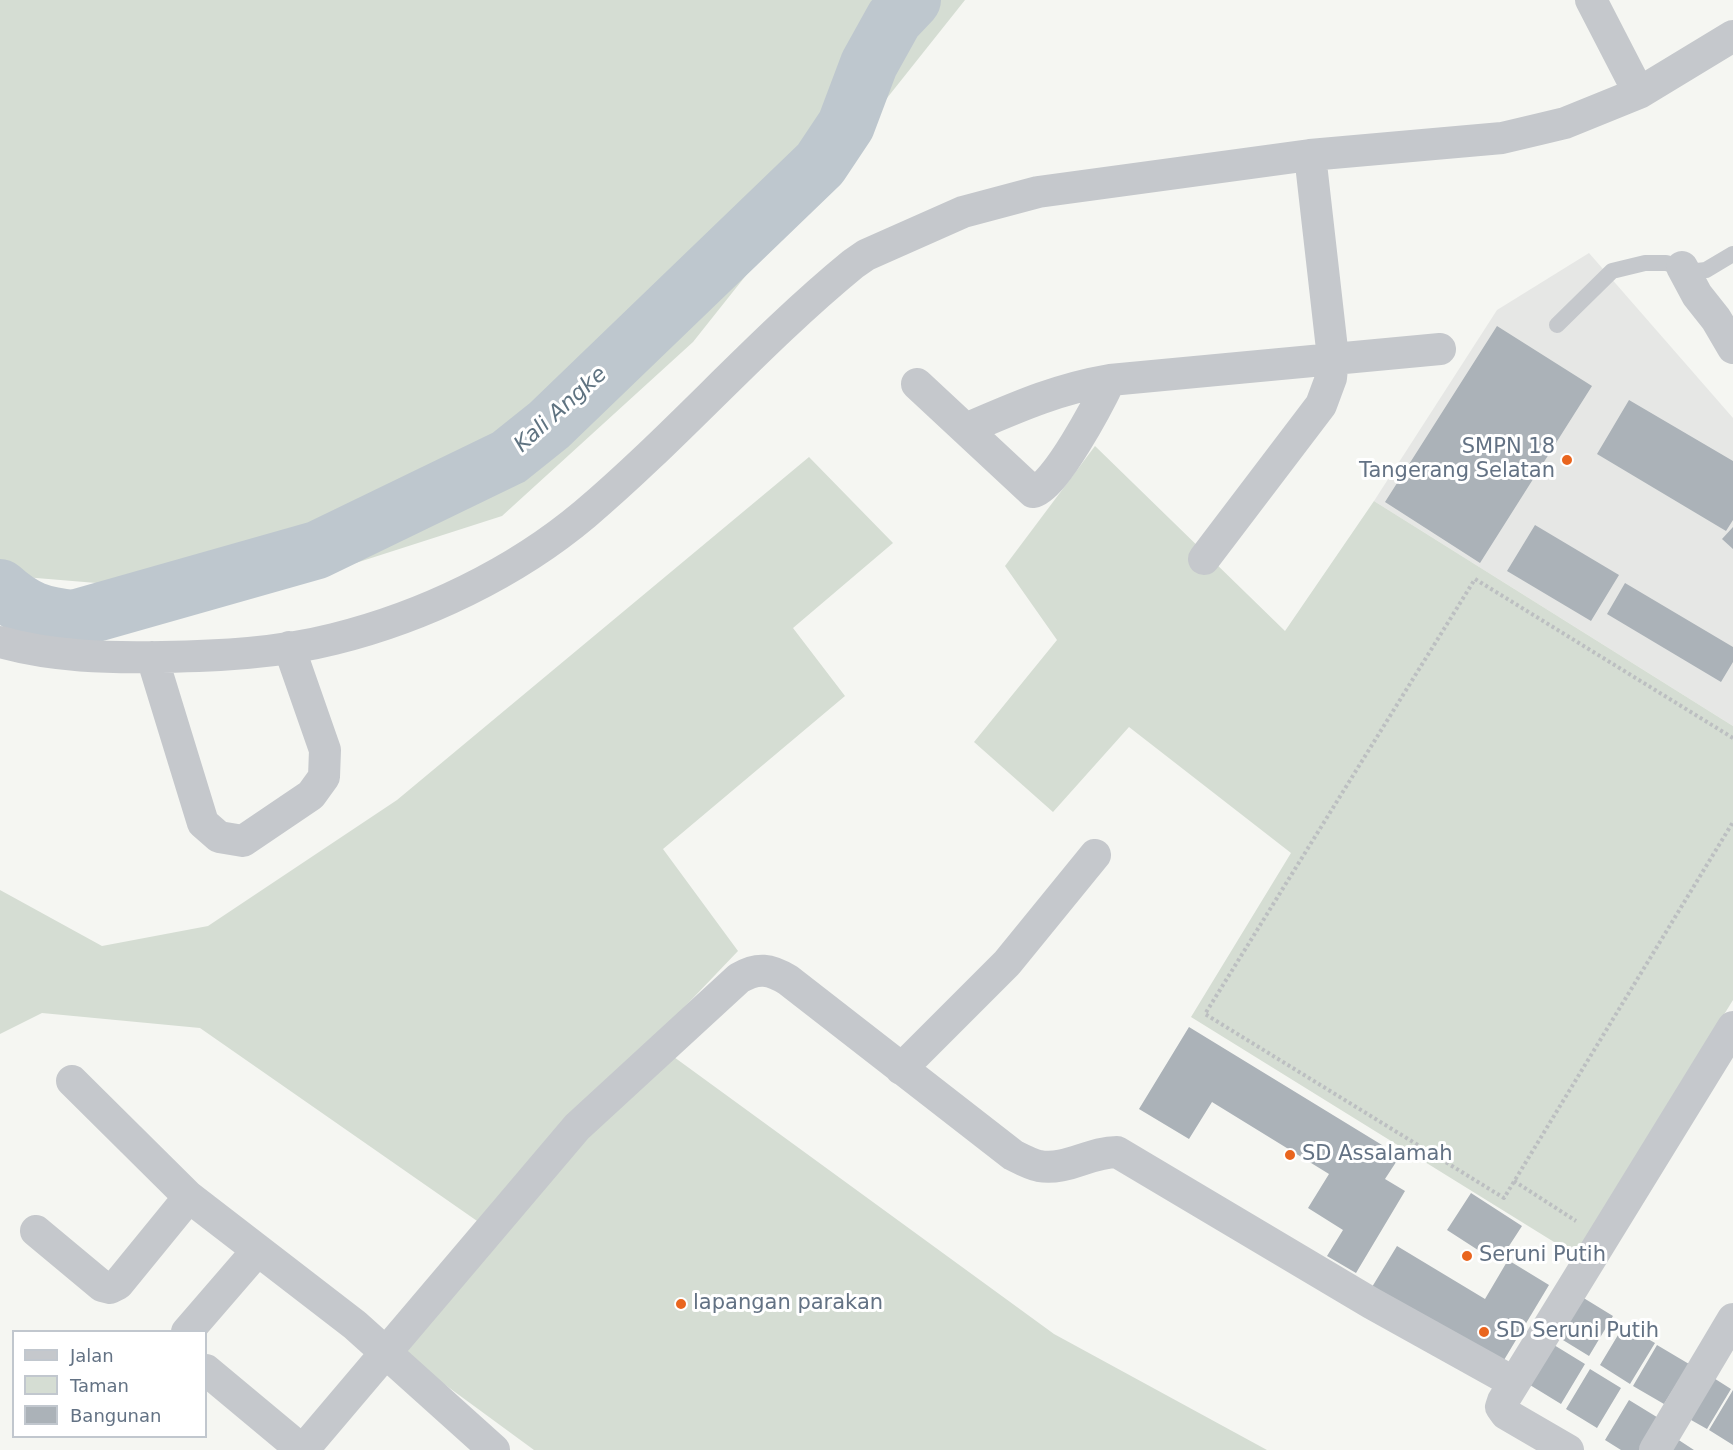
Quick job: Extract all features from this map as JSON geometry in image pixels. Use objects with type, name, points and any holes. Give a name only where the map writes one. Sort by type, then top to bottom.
[{"type":"street","points":[[1591,0],[1639,93]]},
{"type":"street","points":[[0,642],[24,649],[108,658],[259,651],[333,640],[400,618],[468,589],[525,558],[585,515],[838,277],[866,255],[963,212],[1038,192],[1310,155],[1502,138],[1565,123],[1639,93],[1733,36]]},
{"type":"street","points":[[1204,559],[1321,405],[1331,378],[1333,358],[1310,155]]},
{"type":"street","points":[[1682,267],[1697,295],[1716,319],[1733,348]]},
{"type":"street","points":[[968,428],[1030,400],[1069,387],[1110,380],[1440,349]]},
{"type":"street","points":[[917,384],[968,428],[1030,490],[1038,491],[1091,419],[1110,380]]},
{"type":"street","points":[[152,657],[203,823],[219,837],[243,841],[312,795],[324,777],[325,750],[288,647]]},
{"type":"street","points":[[901,1069],[1007,963],[1095,855]]},
{"type":"street","points":[[207,1371],[302,1450],[577,1127],[740,978],[751,971],[764,969],[782,976],[1012,1155],[1037,1166],[1053,1167],[1103,1152],[1117,1152],[1371,1304],[1513,1382]]},
{"type":"street","points":[[1568,1450],[1502,1410],[1503,1401],[1733,1027]]},
{"type":"street","points":[[72,1081],[189,1197],[355,1325],[494,1450]]},
{"type":"street","points":[[36,1231],[102,1286],[110,1288],[118,1284],[189,1197]]},
{"type":"street","points":[[190,1330],[257,1251]]},
{"type":"street","points":[[1655,1450],[1723,1358],[1733,1319]]},
{"type":"lane","points":[[1557,325],[1612,271],[1645,262],[1697,271],[1706,270],[1733,254]]},
{"type":"path","points":[[1733,738],[1475,579],[1205,1014],[1504,1198],[1733,822]]},
{"type":"path","points":[[1514,1181],[1602,1238]]},
{"type":"shaded area","name":"SMPN 18 Tangerang Selatan","points":[[1589,253],[1733,418],[1733,726],[1374,501],[1497,310]]},
{"type":"green space","points":[[0,0],[965,0],[693,342],[502,516],[253,596],[0,575]]},
{"type":"green space","points":[[1095,446],[1285,631],[1374,501],[1733,726],[1733,1000],[1575,1255],[1191,1017],[1291,853],[1129,727],[1053,812],[974,742],[1057,640],[1005,566]]},
{"type":"green space","points":[[809,457],[893,543],[793,628],[845,696],[663,849],[738,951],[652,1041],[1054,1334],[1267,1450],[534,1450],[399,1351],[480,1223],[200,1028],[42,1013],[0,1034],[0,890],[102,946],[208,926],[397,800]]},
{"type":"building","points":[[1497,326],[1592,386],[1480,563],[1385,502]]},
{"type":"building","points":[[1629,400],[1733,461],[1733,520],[1726,531],[1597,454]]},
{"type":"building","points":[[1535,525],[1619,575],[1591,621],[1507,571]]},
{"type":"building","points":[[1733,527],[1733,549],[1722,539]]},
{"type":"building","points":[[1625,583],[1733,647],[1733,662],[1721,682],[1607,614]]},
{"type":"building","name":"SD Assalamah","points":[[1189,1027],[1400,1156],[1385,1179],[1405,1191],[1356,1273],[1327,1256],[1343,1230],[1308,1208],[1329,1174],[1212,1102],[1189,1139],[1139,1109]]},
{"type":"building","name":"SD Seruni Putih","points":[[1471,1193],[1522,1226],[1498,1263],[1447,1230]]},
{"type":"building","name":"SD Seruni Putih","points":[[1397,1246],[1485,1299],[1508,1260],[1549,1285],[1501,1365],[1372,1287]]},
{"type":"building","points":[[1582,1297],[1613,1316],[1589,1356],[1558,1337]]},
{"type":"building","points":[[1624,1325],[1655,1343],[1630,1384],[1600,1365]]},
{"type":"building","points":[[1554,1345],[1585,1364],[1561,1404],[1530,1385]]},
{"type":"building","points":[[1657,1345],[1689,1364],[1664,1404],[1633,1386]]},
{"type":"building","points":[[1590,1369],[1621,1388],[1597,1428],[1566,1409]]},
{"type":"building","points":[[1709,1375],[1731,1389],[1707,1429],[1684,1416]]},
{"type":"building","points":[[1733,1390],[1733,1445],[1709,1430]]},
{"type":"building","points":[[1629,1400],[1660,1419],[1642,1450],[1621,1450],[1605,1440]]},
{"type":"building","points":[[1671,1435],[1694,1450],[1662,1450]]},
{"type":"waterway","name":"Kali Angke","points":[[0,588],[17,602],[34,611],[74,619],[317,550],[509,457],[549,425],[820,164],[846,125],[869,64],[894,19],[912,0]]},
{"type":"place","name":"SMPN 18 Tangerang Selatan","points":[[1567,460]]},
{"type":"place","name":"SD Assalamah","points":[[1290,1155]]},
{"type":"place","name":"Seruni Putih","points":[[1467,1256]]},
{"type":"place","name":"lapangan parakan","points":[[681,1304]]},
{"type":"place","name":"SD Seruni Putih","points":[[1484,1332]]}]
